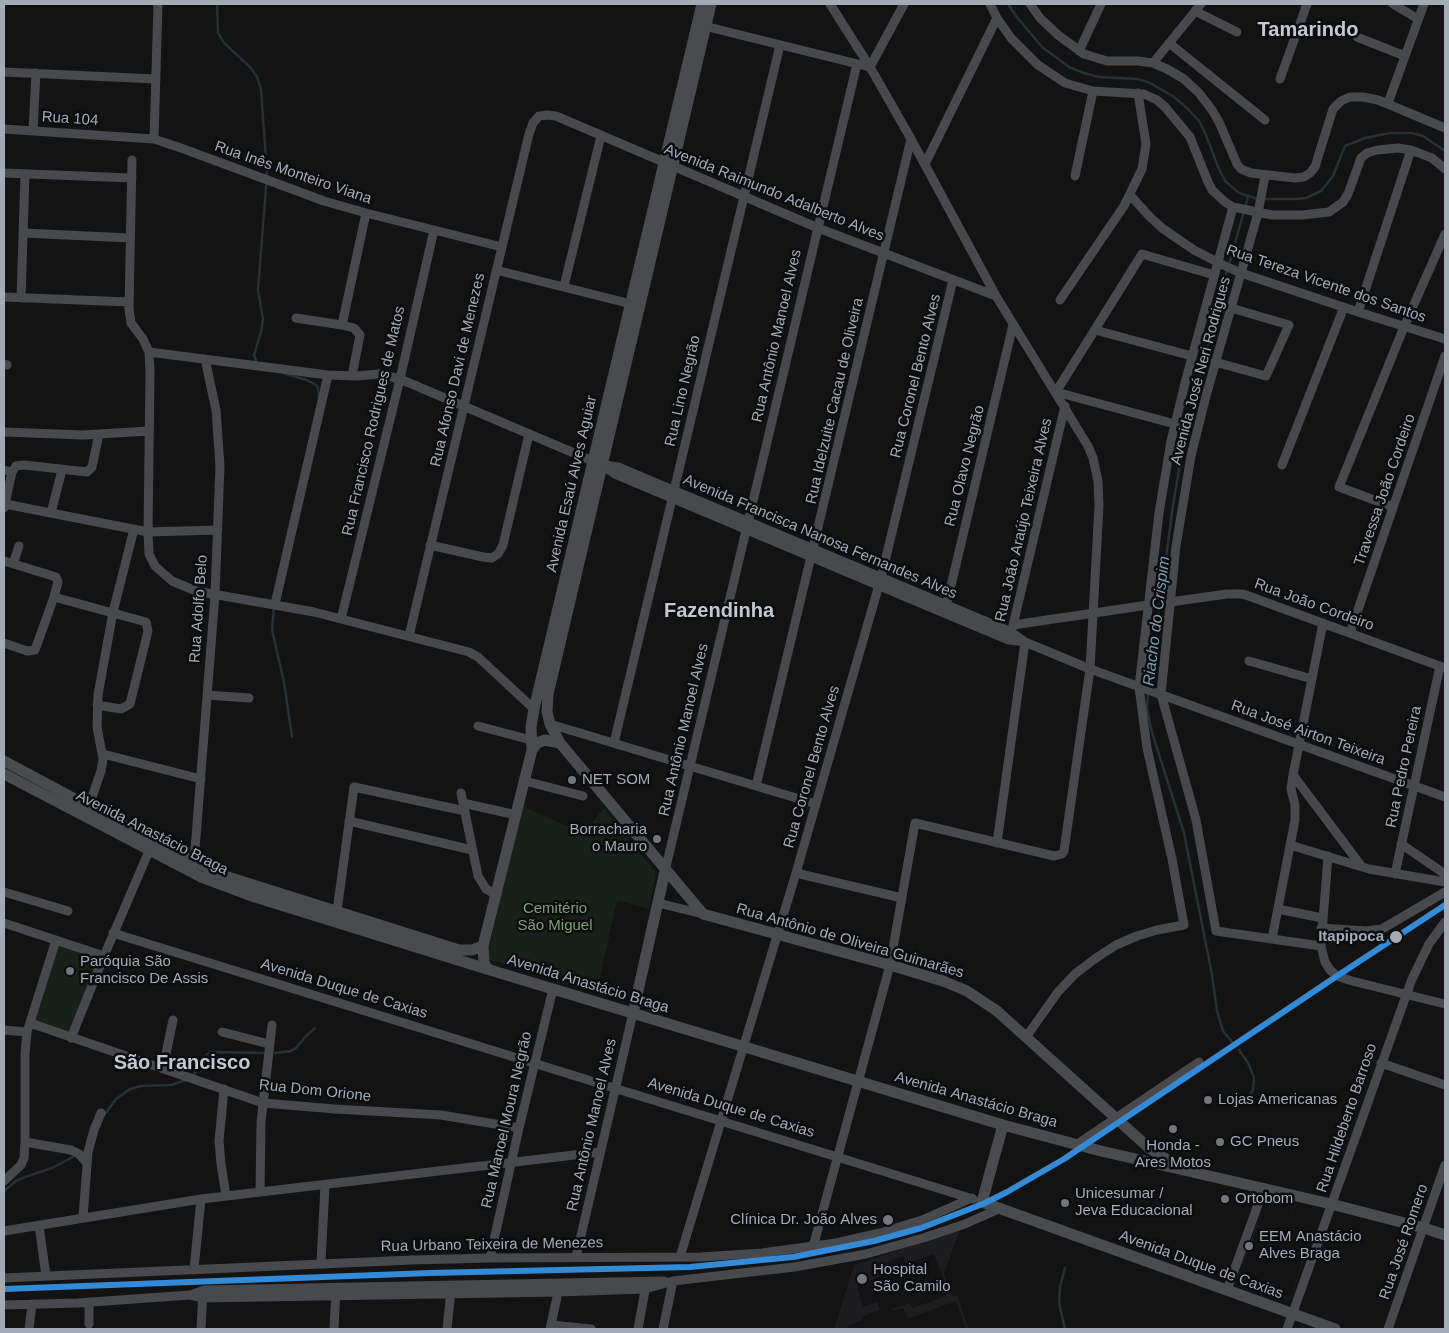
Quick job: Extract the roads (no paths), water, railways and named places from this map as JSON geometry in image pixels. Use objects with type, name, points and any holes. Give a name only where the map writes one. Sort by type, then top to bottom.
[{"type":"main road","name":"Avenida Esaú Alves Aguiar","points":[[702,4],[702,25]]},
{"type":"main road","name":"Avenida Esaú Alves Aguiar","points":[[560,743],[550,724],[547,701],[569,586],[702,25],[711,4]]},
{"type":"main road","name":"Avenida Esaú Alves Aguiar","points":[[490,970],[484,962],[483,946],[532,745],[534,709],[569,586]]},
{"type":"main road","points":[[534,709],[550,724]]},
{"type":"main road","points":[[532,745],[545,740],[560,743],[665,871],[703,914]]},
{"type":"main road","name":"Avenida Anastácio Braga","points":[[4,762],[194,862],[257,892]]},
{"type":"main road","name":"Avenida Anastácio Braga","points":[[4,774],[149,851],[216,884],[257,892],[490,970],[1003,1125],[1076,1145],[1332,1204],[1445,1235]]},
{"type":"main road","name":"Rua Antônio Manoel Alves","points":[[633,1013],[665,871]]},
{"type":"main road","name":"Rua Antônio de Oliveira Guimarães","points":[[703,914],[890,965],[943,981],[967,991],[997,1012],[1118,1120]]},
{"type":"main road","name":"Avenida Anastácio Braga","points":[[336,918],[459,950],[472,950],[483,946]]},
{"type":"main road","name":"Avenida Anastácio Braga","points":[[1118,1120],[1157,1154],[1183,1170]]},
{"type":"main road","points":[[977,1200],[1003,1125]]},
{"type":"main road","name":"Avenida Duque de Caxias","points":[[977,1200],[1335,1329]]},
{"type":"street","points":[[154,139],[158,4]]},
{"type":"street","points":[[813,1247],[890,965],[915,823],[1054,856],[1062,854],[1065,848],[1090,669],[1099,506],[1098,481],[1093,458],[1088,446],[996,296],[911,139],[870,67],[830,4]]},
{"type":"street","points":[[870,67],[904,4]]},
{"type":"street","points":[[990,4],[1011,38],[1050,74],[1065,83],[1093,91],[1144,94],[1157,100],[1177,120],[1193,144],[1212,190],[1225,202],[1246,210],[1302,215],[1329,212],[1343,202],[1352,184],[1358,163],[1367,153],[1387,148],[1411,150],[1432,158],[1445,169]]},
{"type":"street","points":[[1030,4],[1048,26],[1079,51],[1091,57],[1107,61],[1153,63],[1184,79],[1199,93],[1212,110],[1239,166],[1251,174],[1300,178],[1307,175],[1312,171],[1318,157],[1331,114],[1341,101],[1350,97],[1363,97],[1388,103],[1445,128]]},
{"type":"street","points":[[1079,51],[1101,4]]},
{"type":"street","points":[[1280,79],[1307,4]]},
{"type":"street","points":[[1393,4],[1418,19]]},
{"type":"street","points":[[1388,103],[1424,4]]},
{"type":"street","points":[[1153,63],[1198,7],[1238,32]]},
{"type":"street","points":[[924,164],[997,18]]},
{"type":"street","points":[[702,25],[870,67]]},
{"type":"street","points":[[1357,37],[1405,56]]},
{"type":"street","points":[[1168,43],[1265,120]]},
{"type":"street","name":"Rua Lino Negrão","points":[[614,743],[780,45]]},
{"type":"street","name":"Rua Antônio Manoel Alves","points":[[665,871],[857,64]]},
{"type":"street","points":[[1184,79],[1195,64]]},
{"type":"street","points":[[4,72],[156,79]]},
{"type":"street","points":[[33,131],[36,73]]},
{"type":"street","points":[[1075,176],[1093,91]]},
{"type":"street","points":[[1060,300],[1130,195],[1142,169],[1146,152],[1145,130],[1138,93]]},
{"type":"street","name":"Avenida Raimundo Adalberto Alves","points":[[542,115],[556,116],[818,228],[996,296]]},
{"type":"street","name":"Rua Afonso Davi de Menezes","points":[[409,636],[531,128],[536,119],[542,115]]},
{"type":"street","name":"Rua 104","points":[[4,129],[134,137]]},
{"type":"street","points":[[564,286],[601,136]]},
{"type":"street","name":"Rua Inês Monteiro Viana","points":[[134,137],[154,139],[272,183],[366,214],[502,247]]},
{"type":"street","name":"Rua Idelzuite Cacau de Oliveira","points":[[756,786],[911,139]]},
{"type":"street","points":[[1358,312],[1411,150]]},
{"type":"street","points":[[132,160],[129,302],[131,322],[143,339],[149,352],[149,554],[160,571],[179,585],[215,595],[275,604],[457,648],[478,657],[534,709]]},
{"type":"street","points":[[4,173],[132,178]]},
{"type":"street","points":[[21,298],[25,174]]},
{"type":"street","name":"Avenida José Neri Rodrigues","points":[[1026,1038],[1058,992],[1075,974],[1096,958],[1116,945],[1137,936],[1184,925],[1148,748],[1139,687],[1161,498],[1175,424],[1218,262],[1265,176]]},
{"type":"street","name":"Rua Tereza Vicente dos Santos","points":[[1130,195],[1162,228],[1185,244],[1241,273],[1445,339]]},
{"type":"street","name":"Avenida José Neri Rodrigues","points":[[1161,694],[1179,526],[1191,456],[1215,362],[1241,273],[1246,210]]},
{"type":"street","points":[[342,325],[366,214]]},
{"type":"street","name":"Rua Francisco Rodrigues de Matos","points":[[341,619],[400,379],[434,230]]},
{"type":"street","points":[[23,233],[130,238]]},
{"type":"street","points":[[1393,508],[1340,487],[1404,327],[1441,256],[1445,234]]},
{"type":"street","points":[[1056,392],[1142,254],[1214,275]]},
{"type":"street","points":[[496,270],[636,305]]},
{"type":"street","name":"Rua Coronel Bento Alves","points":[[680,1257],[796,873],[880,582],[953,280]]},
{"type":"street","points":[[4,297],[129,302]]},
{"type":"street","points":[[1282,465],[1344,307]]},
{"type":"street","points":[[1215,362],[1266,376],[1289,325],[1231,308]]},
{"type":"street","points":[[296,318],[354,328],[360,335],[352,376]]},
{"type":"street","name":"Rua Olavo Negrão","points":[[945,609],[1013,325]]},
{"type":"street","points":[[1095,330],[1192,356]]},
{"type":"street","name":"Avenida Francisca Nanosa Fernandes Alves","points":[[149,352],[328,375],[379,374],[400,379],[598,463],[616,474],[673,494],[945,609],[1011,633],[1025,642],[1090,669],[1161,694]]},
{"type":"street","name":"Travessa João Cordeiro","points":[[1350,633],[1445,356]]},
{"type":"street","name":"Rua Adolfo Belo","points":[[194,862],[215,595],[220,466],[218,425],[205,359]]},
{"type":"street","points":[[275,604],[328,375]]},
{"type":"street","points":[[1056,392],[1175,424]]},
{"type":"street","name":"Rua João Araújo Teixeira Alves","points":[[1011,633],[1065,406]]},
{"type":"street","points":[[4,432],[99,434],[149,431]]},
{"type":"street","points":[[99,434],[90,470],[85,473],[21,465],[8,471],[4,506],[148,532],[218,530]]},
{"type":"street","points":[[430,545],[484,557],[492,558],[498,554],[503,545],[530,434]]},
{"type":"street","points":[[51,513],[62,470]]},
{"type":"street","points":[[89,806],[101,771],[103,754],[97,727],[97,706],[113,612],[134,529]]},
{"type":"street","points":[[4,643],[28,651],[34,651],[37,648],[58,582],[56,577],[8,563],[19,546]]},
{"type":"street","name":"Rua João Cordeiro","points":[[1170,602],[1227,594],[1243,594],[1443,667]]},
{"type":"street","points":[[54,597],[141,620],[148,625],[130,704],[121,709],[97,706]]},
{"type":"street","points":[[1011,633],[1093,614],[1148,605]]},
{"type":"street","points":[[1272,939],[1296,813],[1291,788],[1293,775],[1323,623]]},
{"type":"street","points":[[997,842],[1025,642]]},
{"type":"street","points":[[1249,660],[1312,679]]},
{"type":"street","name":"Rua Pedro Pereira","points":[[1394,874],[1443,667]]},
{"type":"street","points":[[1161,694],[1196,820],[1216,931],[1321,946]]},
{"type":"street","name":"Rua José Airton Teixeira","points":[[1161,694],[1445,797]]},
{"type":"street","points":[[207,695],[249,698]]},
{"type":"street","points":[[550,724],[816,804]]},
{"type":"street","points":[[478,726],[532,745]]},
{"type":"street","points":[[103,754],[201,779]]},
{"type":"street","points":[[1293,775],[1362,867]]},
{"type":"street","points":[[524,781],[584,796]]},
{"type":"street","points":[[336,918],[354,787],[516,815]]},
{"type":"street","points":[[461,793],[480,881],[486,889],[496,895]]},
{"type":"street","points":[[349,821],[472,850]]},
{"type":"street","points":[[1290,844],[1362,867],[1445,882]]},
{"type":"street","points":[[1401,844],[1445,874]]},
{"type":"street","points":[[71,1038],[113,933],[149,851]]},
{"type":"street","points":[[1328,856],[1321,946],[1325,962],[1330,970],[1337,976],[1445,1004]]},
{"type":"street","points":[[796,873],[902,898]]},
{"type":"street","points":[[4,892],[68,911]]},
{"type":"street","points":[[1321,928],[1366,931],[1382,929],[1445,892]]},
{"type":"street","name":"Rua Antônio de Oliveira Guimarães","points":[[658,903],[703,914]]},
{"type":"street","points":[[1278,909],[1322,918]]},
{"type":"street","name":"Rua Hildeberto Barroso","points":[[1287,1329],[1406,995],[1423,955],[1445,922]]},
{"type":"street","points":[[4,923],[104,956]]},
{"type":"street","name":"Avenida Duque de Caxias","points":[[113,933],[977,1200]]},
{"type":"street","points":[[4,1181],[21,1164],[24,1158],[25,1054],[28,1028],[56,940]]},
{"type":"street","name":"Rua Manoel Moura Negrão","points":[[490,1258],[534,1063],[553,989]]},
{"type":"street","name":"Rua Antônio Manoel Alves","points":[[576,1258],[633,1013]]},
{"type":"street","points":[[163,1068],[173,1020]]},
{"type":"street","points":[[260,1192],[260,1145],[263,1103],[272,1025]]},
{"type":"street","name":"Rua Dom Orione","points":[[4,1030],[28,1028],[71,1038],[197,1079],[263,1103],[441,1115],[519,1128]]},
{"type":"street","points":[[222,1032],[270,1044]]},
{"type":"street","points":[[1076,1145],[1118,1120],[1199,1062]]},
{"type":"street","points":[[1381,1063],[1445,1085]]},
{"type":"street","points":[[224,1089],[219,1142],[226,1196]]},
{"type":"street","points":[[83,1218],[86,1163],[92,1136],[101,1113]]},
{"type":"street","points":[[25,1142],[71,1150],[79,1154],[86,1163]]},
{"type":"street","points":[[4,1231],[201,1199],[600,1152]]},
{"type":"street","name":"Rua José Romero","points":[[1388,1329],[1445,1165]]},
{"type":"street","points":[[321,1263],[325,1185]]},
{"type":"street","points":[[1227,1290],[1264,1188]]},
{"type":"street","points":[[194,1269],[201,1199]]},
{"type":"street","name":"Rua Urbano Teixeira de Menezes","points":[[4,1278],[321,1263],[490,1258],[680,1257],[756,1253],[813,1247],[854,1240],[898,1228],[977,1200]]},
{"type":"street","points":[[4,1305],[89,1302],[203,1294],[451,1290],[646,1284],[776,1270],[866,1254],[930,1236],[1001,1208]]},
{"type":"street","points":[[39,1225],[46,1276]]},
{"type":"street","points":[[663,1329],[673,1281]]},
{"type":"street","points":[[638,1329],[646,1284]]},
{"type":"street","points":[[559,1287],[550,1327],[591,1329]]},
{"type":"street","points":[[448,1329],[451,1290]]},
{"type":"street","points":[[334,1329],[336,1291]]},
{"type":"street","points":[[201,1329],[203,1294]]},
{"type":"street","points":[[89,1302],[89,1324]]},
{"type":"street","points":[[29,1329],[32,1304]]},
{"type":"waterway","points":[[217,4],[218,33],[224,43],[250,67],[257,77],[261,89],[267,174],[258,290],[263,319],[254,355],[257,363]]},
{"type":"waterway","points":[[1008,4],[1042,47],[1069,67],[1099,77],[1138,79],[1150,83],[1174,97],[1199,121],[1225,181],[1239,193],[1258,199]]},
{"type":"waterway","points":[[1263,199],[1306,198],[1321,191],[1333,176],[1345,146],[1365,138],[1390,133],[1412,133],[1423,136],[1445,151]]},
{"type":"waterway","name":"Riacho do Crispim","points":[[1229,265],[1248,197]]},
{"type":"waterway","name":"Riacho do Crispim","points":[[1149,687],[1173,505],[1184,441],[1227,270]]},
{"type":"waterway","points":[[285,374],[307,380],[316,385],[319,398]]},
{"type":"waterway","points":[[274,606],[272,630],[284,682],[292,737]]},
{"type":"waterway","name":"Riacho do Crispim","points":[[1148,692],[1147,708],[1151,729],[1184,833],[1212,975],[1217,1011],[1223,1031],[1233,1043]]},
{"type":"waterway","points":[[275,1053],[291,1051],[296,1048],[315,1028]]},
{"type":"waterway","name":"Riacho do Crispim","points":[[1239,1050],[1248,1063],[1254,1077],[1253,1090],[1245,1102]]},
{"type":"waterway","points":[[193,1076],[206,1055],[211,1052],[264,1053]]},
{"type":"waterway","points":[[105,1114],[116,1099],[130,1089],[141,1086],[171,1085],[186,1080]]},
{"type":"waterway","points":[[4,1191],[16,1181],[52,1168],[73,1157]]},
{"type":"waterway","name":"Riacho do Crispim","points":[[1065,1268],[1060,1287],[1059,1303],[1065,1329]]},
{"type":"place","name":"NET SOM","points":[[572,780]]},
{"type":"place","name":"Borracharia o Mauro","points":[[657,839]]},
{"type":"place","name":"Itapipoca","points":[[1396,937]]},
{"type":"place","name":"Paróquia São Francisco De Assis","points":[[70,971]]},
{"type":"place","name":"Lojas Americanas","points":[[1208,1100]]},
{"type":"place","name":"Honda - Ares Motos","points":[[1173,1129]]},
{"type":"place","name":"GC Pneus","points":[[1220,1142]]},
{"type":"place","name":"Ortobom","points":[[1225,1199]]},
{"type":"place","name":"Unicesumar / Jeva Educacional","points":[[1065,1203]]},
{"type":"place","name":"Clínica Dr. João Alves","points":[[888,1220]]},
{"type":"place","name":"EEM Anastácio Alves Braga","points":[[1249,1246]]},
{"type":"place","name":"Hospital São Camilo","points":[[862,1279]]},
{"type":"district","name":"Tamarindo","points":[[1308,30]]},
{"type":"district","name":"Fazendinha","points":[[719,611]]},
{"type":"district","name":"São Francisco","points":[[182,1063]]},
{"type":"park label","name":"Cemitério São Miguel","points":[[555,918]]}]
